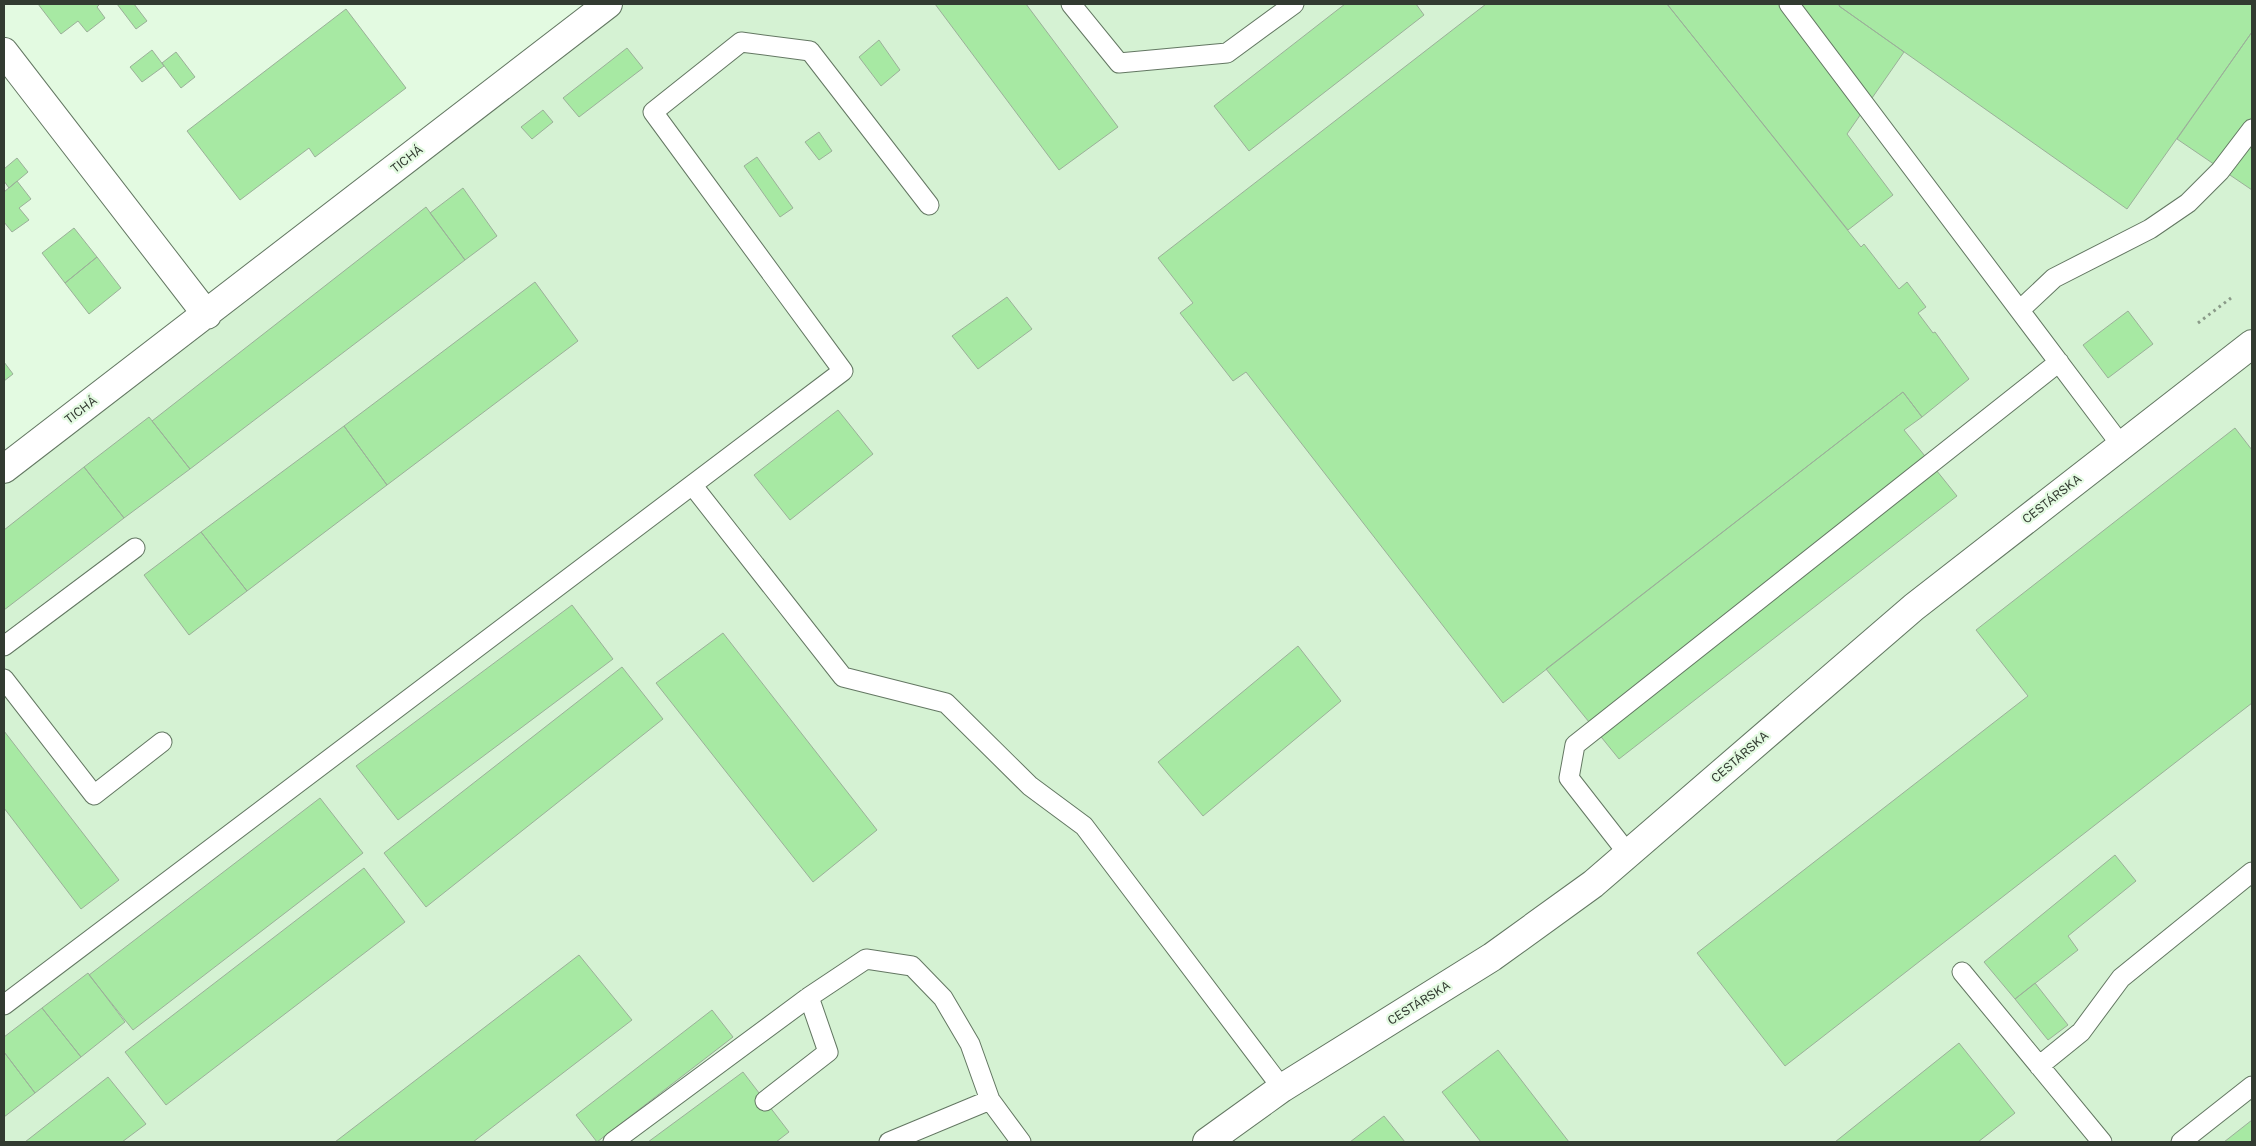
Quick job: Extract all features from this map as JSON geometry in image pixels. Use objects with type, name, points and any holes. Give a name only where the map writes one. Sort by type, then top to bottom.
[{"type":"street","name":"TICHÁ","points":[[4,470],[608,4]]},
{"type":"street","points":[[4,52],[206,315]]},
{"type":"street","name":"CESTÁRSKA","points":[[1207,1142],[1282,1088],[1492,957],[1593,884],[1914,606],[2252,344]]},
{"type":"lane","points":[[1071,4],[1119,63],[1227,53],[1294,4]]},
{"type":"lane","points":[[1789,4],[2121,445]]},
{"type":"lane","points":[[4,1005],[843,371],[653,112],[741,42],[810,51],[929,204]]},
{"type":"lane","points":[[2020,310],[2054,278],[2150,229],[2188,203],[2220,171],[2252,129]]},
{"type":"lane","points":[[1629,854],[1570,778],[1575,745],[2059,362]]},
{"type":"lane","points":[[693,486],[843,677],[946,704],[1030,786],[1084,826],[1282,1088]]},
{"type":"lane","points":[[4,646],[135,548]]},
{"type":"lane","points":[[4,679],[94,795],[162,742]]},
{"type":"lane","points":[[2039,1066],[2081,1032],[2121,978],[2252,872]]},
{"type":"lane","points":[[613,1142],[809,997],[866,959],[912,966],[943,998],[970,1044],[990,1100],[1020,1142]]},
{"type":"lane","points":[[1962,972],[2102,1142]]},
{"type":"lane","points":[[765,1101],[828,1052],[809,997]]},
{"type":"lane","points":[[2181,1142],[2252,1086]]},
{"type":"lane","points":[[889,1142],[990,1100]]},
{"type":"path","points":[[2198,323],[2231,298]]},
{"type":"shaded area","points":[[601,4],[2252,4],[2252,1142],[4,1142],[4,453]]},
{"type":"building","points":[[38,4],[100,4],[97,7],[105,18],[87,32],[78,21],[61,34]]},
{"type":"building","points":[[117,4],[134,4],[147,21],[136,29]]},
{"type":"building","points":[[935,4],[1026,4],[1118,127],[1059,170]]},
{"type":"building","points":[[1345,4],[1416,4],[1424,15],[1249,151],[1214,106]]},
{"type":"building","points":[[1486,4],[1667,4],[1861,247],[1864,244],[1899,289],[1907,282],[1926,307],[1918,313],[1933,333],[1935,332],[1969,379],[1922,417],[1903,392],[1503,703],[1246,372],[1233,381],[1180,313],[1193,303],[1158,258]]},
{"type":"building","points":[[1667,4],[1840,4],[1839,6],[1904,52],[1847,134],[1893,195],[1848,230]]},
{"type":"building","points":[[1840,4],[2252,4],[2252,32],[2127,209],[1839,6]]},
{"type":"building","points":[[346,9],[406,88],[315,157],[309,148],[240,200],[187,131]]},
{"type":"building","points":[[2252,32],[2252,190],[2177,139]]},
{"type":"building","points":[[879,40],[900,70],[881,86],[859,57]]},
{"type":"building","points":[[627,48],[643,68],[579,117],[563,98]]},
{"type":"building","points":[[152,50],[164,66],[142,82],[130,67]]},
{"type":"building","points":[[176,52],[195,77],[181,88],[162,63]]},
{"type":"building","points":[[543,110],[553,122],[532,139],[521,127]]},
{"type":"building","points":[[819,132],[832,151],[819,160],[805,142]]},
{"type":"building","points":[[757,157],[793,208],[780,217],[744,166]]},
{"type":"building","points":[[17,158],[28,172],[9,188],[4,181],[4,169]]},
{"type":"building","points":[[17,181],[31,199],[19,208],[29,220],[12,232],[4,222],[4,192]]},
{"type":"building","points":[[463,188],[497,236],[465,260],[430,213]]},
{"type":"building","points":[[426,207],[465,260],[190,469],[152,421]]},
{"type":"building","points":[[74,228],[97,257],[65,283],[42,253]]},
{"type":"building","points":[[97,257],[121,288],[89,314],[65,283]]},
{"type":"building","points":[[535,282],[578,341],[387,485],[344,426]]},
{"type":"building","points":[[1007,297],[1032,329],[978,369],[952,336]]},
{"type":"building","points":[[2128,311],[2153,344],[2108,378],[2083,345]]},
{"type":"building","points":[[4,362],[13,374],[4,381]]},
{"type":"building","points":[[1903,392],[1922,417],[1904,430],[1957,496],[1619,759],[1546,669]]},
{"type":"building","points":[[838,410],[873,454],[790,520],[754,475]]},
{"type":"building","points":[[149,417],[190,469],[124,518],[84,467]]},
{"type":"building","points":[[344,426],[387,485],[247,591],[201,532]]},
{"type":"building","points":[[2235,428],[2252,450],[2252,703],[1785,1066],[1697,953],[2028,696],[1976,630]]},
{"type":"building","points":[[84,467],[124,518],[4,610],[4,530]]},
{"type":"building","points":[[201,532],[247,591],[189,635],[144,575]]},
{"type":"building","points":[[572,605],[613,659],[398,820],[356,766]]},
{"type":"building","points":[[723,633],[877,830],[813,882],[656,683]]},
{"type":"building","points":[[1298,646],[1341,701],[1203,816],[1158,762]]},
{"type":"building","points":[[622,667],[663,719],[426,907],[384,853]]},
{"type":"building","points":[[4,731],[119,880],[81,909],[4,808]]},
{"type":"building","points":[[320,798],[363,853],[133,1030],[89,975]]},
{"type":"building","points":[[2115,855],[2136,881],[2068,936],[2078,950],[2015,999],[1984,962]]},
{"type":"building","points":[[364,868],[405,922],[166,1105],[125,1052]]},
{"type":"building","points":[[579,955],[632,1020],[473,1142],[335,1142]]},
{"type":"building","points":[[88,973],[125,1022],[81,1057],[42,1008]]},
{"type":"building","points":[[2035,983],[2068,1025],[2048,1040],[2015,999]]},
{"type":"building","points":[[42,1008],[81,1057],[35,1093],[4,1052],[4,1037]]},
{"type":"building","points":[[712,1010],[733,1037],[597,1142],[576,1115]]},
{"type":"building","points":[[1959,1043],[2015,1113],[1978,1142],[1835,1142]]},
{"type":"building","points":[[1498,1050],[1569,1142],[1481,1142],[1442,1092]]},
{"type":"building","points":[[4,1052],[35,1093],[4,1117]]},
{"type":"building","points":[[743,1072],[789,1132],[776,1142],[648,1142]]},
{"type":"building","points":[[108,1077],[146,1124],[122,1142],[25,1142]]},
{"type":"building","points":[[1384,1116],[1405,1142],[1350,1142]]},
{"type":"building","points":[[2252,1120],[2252,1142],[2224,1142]]}]
